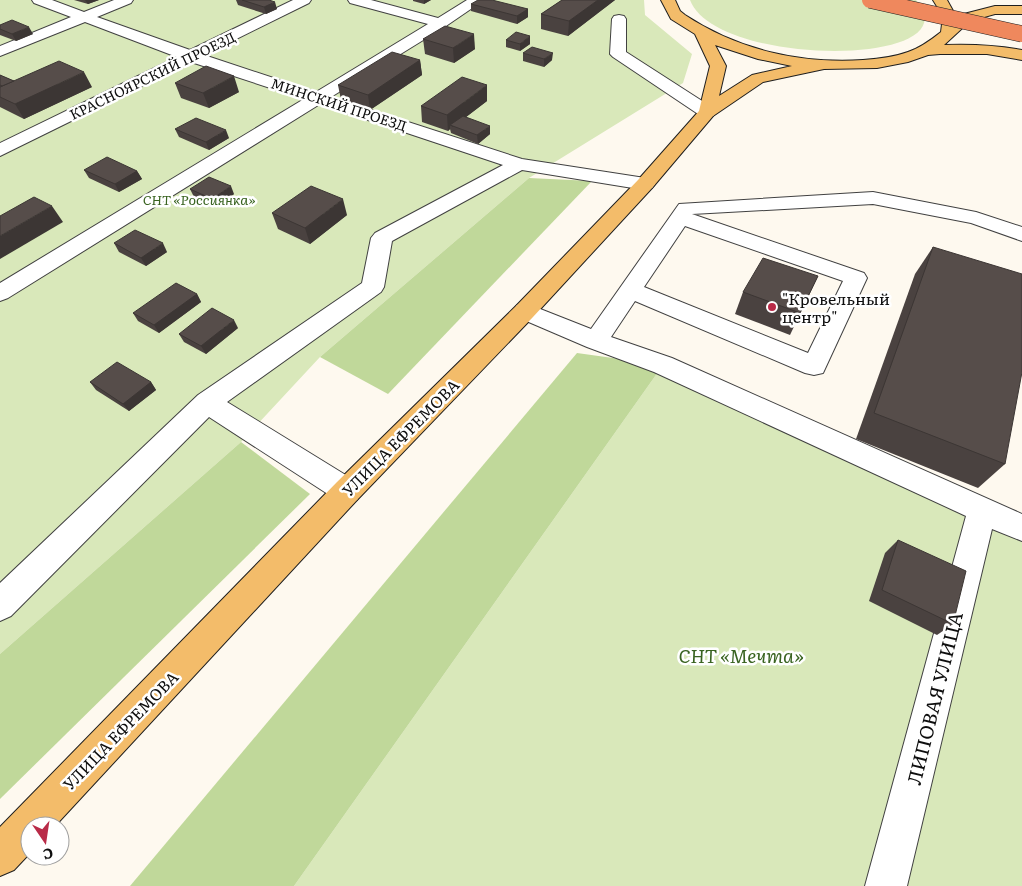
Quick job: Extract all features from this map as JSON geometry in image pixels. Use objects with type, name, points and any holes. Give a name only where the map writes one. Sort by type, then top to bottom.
[{"type":"highway","points":[[870,0],[1022,34]]},
{"type":"highway","points":[[940,0],[1022,18]]},
{"type":"main road","points":[[668,0],[675,14],[702,34],[737,48],[780,59],[827,64],[867,64],[902,59],[928,50],[968,47],[1000,50],[1022,55]]},
{"type":"main road","points":[[940,0],[950,16],[948,34]]},
{"type":"main road","points":[[1017,0],[1022,1]]},
{"type":"main road","points":[[928,50],[966,18],[995,10],[1022,10]]},
{"type":"main road","points":[[702,34],[718,66],[706,112]]},
{"type":"main road","name":"УЛИЦА ЕФРЕМОВА","points":[[0,856],[347,491],[525,311],[645,184],[706,112],[758,78],[827,64]]},
{"type":"street","name":"МИНСКИЙ ПРОЕЗД","points":[[40,0],[190,56],[519,164],[645,184]]},
{"type":"street","points":[[0,51],[126,0]]},
{"type":"street","name":"КРАСНОЯРСКИЙ ПРОЕЗД","points":[[0,150],[304,0]]},
{"type":"street","points":[[355,0],[441,23]]},
{"type":"street","points":[[0,293],[321,98],[477,0]]},
{"type":"street","points":[[619,19],[618,54],[706,112]]},
{"type":"street","points":[[0,605],[207,402],[373,287],[382,238],[519,164]]},
{"type":"street","points":[[596,341],[686,208],[873,198],[976,218],[1022,234]]},
{"type":"street","points":[[631,290],[814,366],[856,278],[680,217]]},
{"type":"street","points":[[525,311],[596,341],[663,365],[1022,528]]},
{"type":"street","points":[[207,402],[347,491]]},
{"type":"street","name":"ЛИПОВАЯ УЛИЦА","points":[[886,886],[982,510]]},
{"type":"green space","name":"СНТ «Россиянка»","points":[[0,0],[644,0],[645,15],[692,54],[683,83],[529,178],[320,357],[241,442],[0,654]]},
{"type":"green space","points":[[690,0],[916,0],[924,22],[909,38],[877,48],[834,51],[788,48],[744,38],[709,22]]},
{"type":"green space","points":[[529,178],[592,181],[388,394],[320,357]]},
{"type":"green space","points":[[577,353],[663,365],[294,886],[130,886]]},
{"type":"green space","name":"СНТ «Мечта»","points":[[663,365],[1022,528],[1022,886],[294,886]]},
{"type":"green space","points":[[241,442],[310,494],[0,799],[0,654]]},
{"type":"building","points":[[242,0],[269,0],[275,2],[264,7]]},
{"type":"building","points":[[478,0],[492,0],[528,9],[517,16],[471,4]]},
{"type":"building","points":[[562,0],[598,0],[569,21],[541,14]]},
{"type":"building","points":[[12,20],[29,27],[12,34],[0,29],[0,25]]},
{"type":"building","points":[[445,26],[474,34],[453,48],[423,39]]},
{"type":"building","points":[[516,32],[530,36],[520,44],[506,40]]},
{"type":"building","points":[[532,47],[553,53],[544,59],[523,53]]},
{"type":"building","points":[[392,52],[420,60],[368,95],[338,85]]},
{"type":"building","points":[[59,61],[84,72],[15,104],[0,97],[0,87]]},
{"type":"building","points":[[206,66],[234,76],[203,93],[175,83]]},
{"type":"building","points":[[0,75],[14,81],[2,86],[0,85]]},
{"type":"building","points":[[462,77],[487,85],[447,115],[421,106]]},
{"type":"building","points":[[463,116],[490,126],[477,135],[450,125]]},
{"type":"building","points":[[196,118],[226,130],[206,142],[175,129]]},
{"type":"building","points":[[107,157],[137,171],[115,184],[84,170]]},
{"type":"building","points":[[209,177],[231,186],[212,199],[190,189]]},
{"type":"building","points":[[311,186],[343,199],[305,228],[272,213]]},
{"type":"building","points":[[34,197],[52,206],[0,236],[0,216]]},
{"type":"building","points":[[135,230],[163,243],[141,258],[114,243]]},
{"type":"building","points":[[933,247],[1022,274],[1022,372],[1005,464],[874,413]]},
{"type":"building","points":[[763,258],[818,276],[800,313],[743,292]]},
{"type":"building","points":[[176,283],[197,294],[154,325],[133,313]]},
{"type":"building","points":[[212,308],[234,320],[201,346],[179,334]]},
{"type":"building","points":[[117,362],[151,382],[123,404],[90,382]]},
{"type":"building","points":[[898,540],[966,571],[953,624],[882,590]]},
{"type":"place","name":"\"Кровельный центр\"","points":[[772,307]]}]
